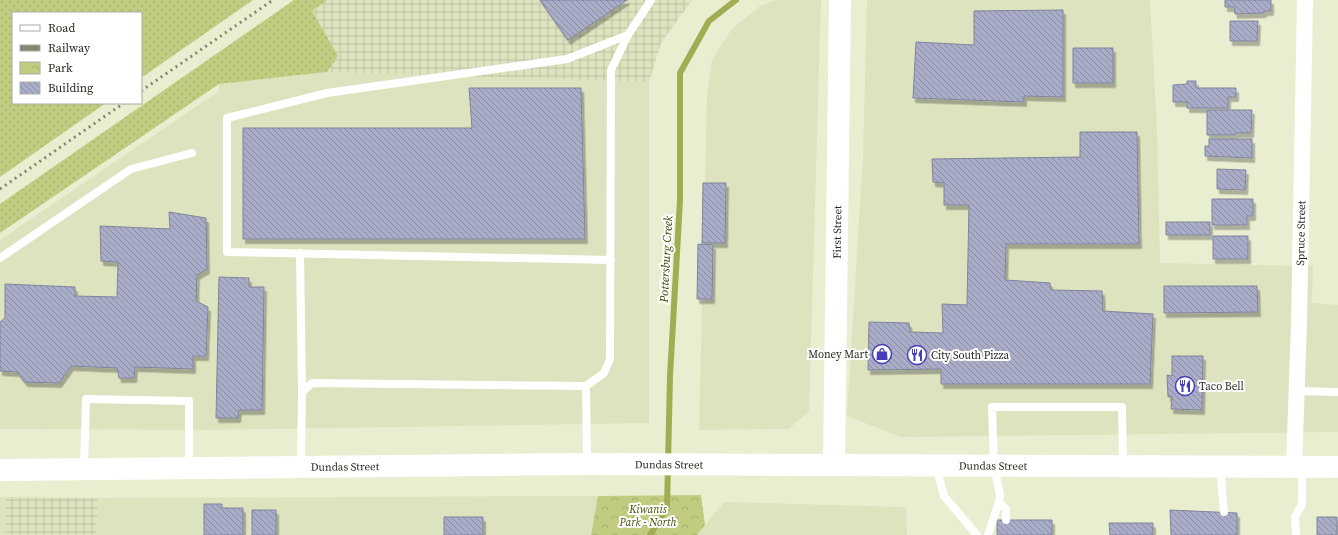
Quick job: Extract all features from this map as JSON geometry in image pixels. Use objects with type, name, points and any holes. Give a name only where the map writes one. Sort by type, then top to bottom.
[{"type":"main road","name":"First Street","points":[[834,464],[840,0]]},
{"type":"main road","name":"Dundas Street","points":[[0,470],[587,464],[1338,467]]},
{"type":"street","name":"Spruce Street","points":[[1298,467],[1296,391],[1305,0]]},
{"type":"lane","points":[[302,392],[312,383],[586,386],[604,373],[610,359],[611,70],[628,35],[651,0]]},
{"type":"lane","points":[[611,260],[227,252],[227,118],[327,93],[567,59],[628,35]]},
{"type":"lane","points":[[0,258],[131,169],[192,153]]},
{"type":"lane","points":[[300,253],[302,392],[301,467]]},
{"type":"lane","points":[[586,386],[587,464]]},
{"type":"lane","points":[[1296,391],[1338,392]]},
{"type":"lane","points":[[84,469],[86,399],[189,401],[189,468]]},
{"type":"lane","points":[[988,535],[1000,495],[994,466],[992,407],[1122,407],[1123,467]]},
{"type":"lane","points":[[936,465],[944,496],[977,535]]},
{"type":"lane","points":[[1220,467],[1224,512]]},
{"type":"lane","points":[[1296,535],[1295,517],[1302,504],[1298,467]]},
{"type":"lane","points":[[999,502],[1006,509],[1006,520]]},
{"type":"shaded area","points":[[327,0],[692,0],[661,43],[649,82],[327,72],[338,56],[312,11]]},
{"type":"shaded area","points":[[776,0],[821,0],[809,411],[789,429],[699,430],[707,95],[712,60],[731,30],[760,6]]},
{"type":"shaded area","points":[[867,0],[1150,0],[1157,128],[1160,263],[1313,266],[1312,303],[1338,305],[1338,432],[901,437],[847,416],[863,157]]},
{"type":"shaded area","points":[[327,72],[649,82],[649,423],[210,430],[0,429],[0,240],[219,91],[219,84]]},
{"type":"shaded area","points":[[598,496],[591,535],[96,535],[98,498]]},
{"type":"shaded area","points":[[0,497],[6,497],[5,535],[0,535]]},
{"type":"shaded area","points":[[6,497],[98,498],[96,535],[5,535]]},
{"type":"shaded area","points":[[724,502],[906,507],[907,535],[697,535]]},
{"type":"green space","points":[[0,0],[253,0],[142,77],[142,12],[12,12],[12,104],[105,104],[0,177]]},
{"type":"green space","points":[[294,0],[327,0],[312,11],[338,56],[327,72],[219,84],[0,233],[0,204]]},
{"type":"green space","name":"Kiwanis Park - North","points":[[701,495],[705,525],[697,535],[591,535],[598,496]]},
{"type":"building","points":[[540,0],[627,0],[568,40]]},
{"type":"building","points":[[1225,0],[1271,0],[1271,11],[1264,11],[1264,13],[1235,14],[1234,7],[1225,7]]},
{"type":"building","points":[[1063,10],[1063,97],[1024,96],[1024,102],[913,98],[916,42],[974,45],[974,11]]},
{"type":"building","points":[[1230,21],[1258,21],[1257,41],[1230,41]]},
{"type":"building","points":[[1073,48],[1113,48],[1113,83],[1073,83]]},
{"type":"building","points":[[1187,81],[1196,81],[1196,88],[1236,88],[1236,97],[1228,97],[1228,108],[1187,108],[1187,102],[1173,102],[1173,85],[1187,84]]},
{"type":"building","points":[[469,88],[581,88],[585,239],[243,239],[243,128],[472,128]]},
{"type":"building","points":[[1207,110],[1252,110],[1251,133],[1235,133],[1235,135],[1207,135]]},
{"type":"building","points":[[1080,132],[1137,132],[1139,244],[1006,244],[1005,280],[1050,283],[1051,290],[1102,291],[1103,311],[1153,314],[1150,384],[941,384],[941,369],[868,370],[869,322],[909,323],[910,332],[943,333],[942,304],[967,305],[969,205],[944,205],[944,183],[933,182],[932,159],[1080,157]]},
{"type":"building","points":[[1209,139],[1252,139],[1252,158],[1205,156],[1205,146],[1209,146]]},
{"type":"building","points":[[1217,169],[1246,170],[1245,190],[1217,189]]},
{"type":"building","points":[[703,183],[726,183],[725,243],[702,243]]},
{"type":"building","points":[[1212,199],[1253,199],[1253,216],[1247,216],[1247,225],[1212,225]]},
{"type":"building","points":[[169,212],[206,218],[207,269],[197,275],[196,301],[208,307],[206,356],[193,356],[193,369],[135,367],[134,378],[119,378],[117,368],[71,366],[59,383],[25,382],[17,372],[0,371],[0,322],[5,318],[5,284],[75,287],[75,296],[117,297],[118,262],[101,261],[100,226],[170,229]]},
{"type":"building","points":[[1166,222],[1210,222],[1210,235],[1166,235]]},
{"type":"building","points":[[1213,236],[1248,236],[1248,259],[1213,259]]},
{"type":"building","points":[[698,244],[713,245],[712,299],[697,299]]},
{"type":"building","points":[[219,277],[249,278],[249,287],[264,287],[262,410],[239,410],[238,418],[216,418]]},
{"type":"building","points":[[1164,286],[1257,286],[1258,312],[1164,313]]},
{"type":"building","name":"Taco Bell","points":[[1172,356],[1203,356],[1202,410],[1171,409],[1172,396],[1168,397],[1167,375],[1172,376]]},
{"type":"building","points":[[204,504],[222,504],[222,508],[243,508],[243,535],[204,535]]},
{"type":"building","points":[[252,510],[276,510],[276,535],[252,535]]},
{"type":"building","points":[[1170,510],[1237,513],[1237,535],[1171,535]]},
{"type":"building","points":[[444,517],[483,517],[483,535],[444,535]]},
{"type":"building","points":[[1317,517],[1337,517],[1337,535],[1317,535]]},
{"type":"building","points":[[997,520],[1052,520],[1052,535],[997,535]]},
{"type":"building","points":[[1109,523],[1153,523],[1153,535],[1110,535]]},
{"type":"waterway","name":"Pottersburg Creek","points":[[650,535],[667,508],[670,376],[680,200],[680,73],[709,21],[736,0]]},
{"type":"railway","points":[[142,90],[273,0]]},
{"type":"railway","points":[[0,189],[123,104]]},
{"type":"place","name":"Money Mart","points":[[882,354]]},
{"type":"place","name":"City South Pizza","points":[[917,355]]},
{"type":"place","name":"Taco Bell","points":[[1185,386]]}]
